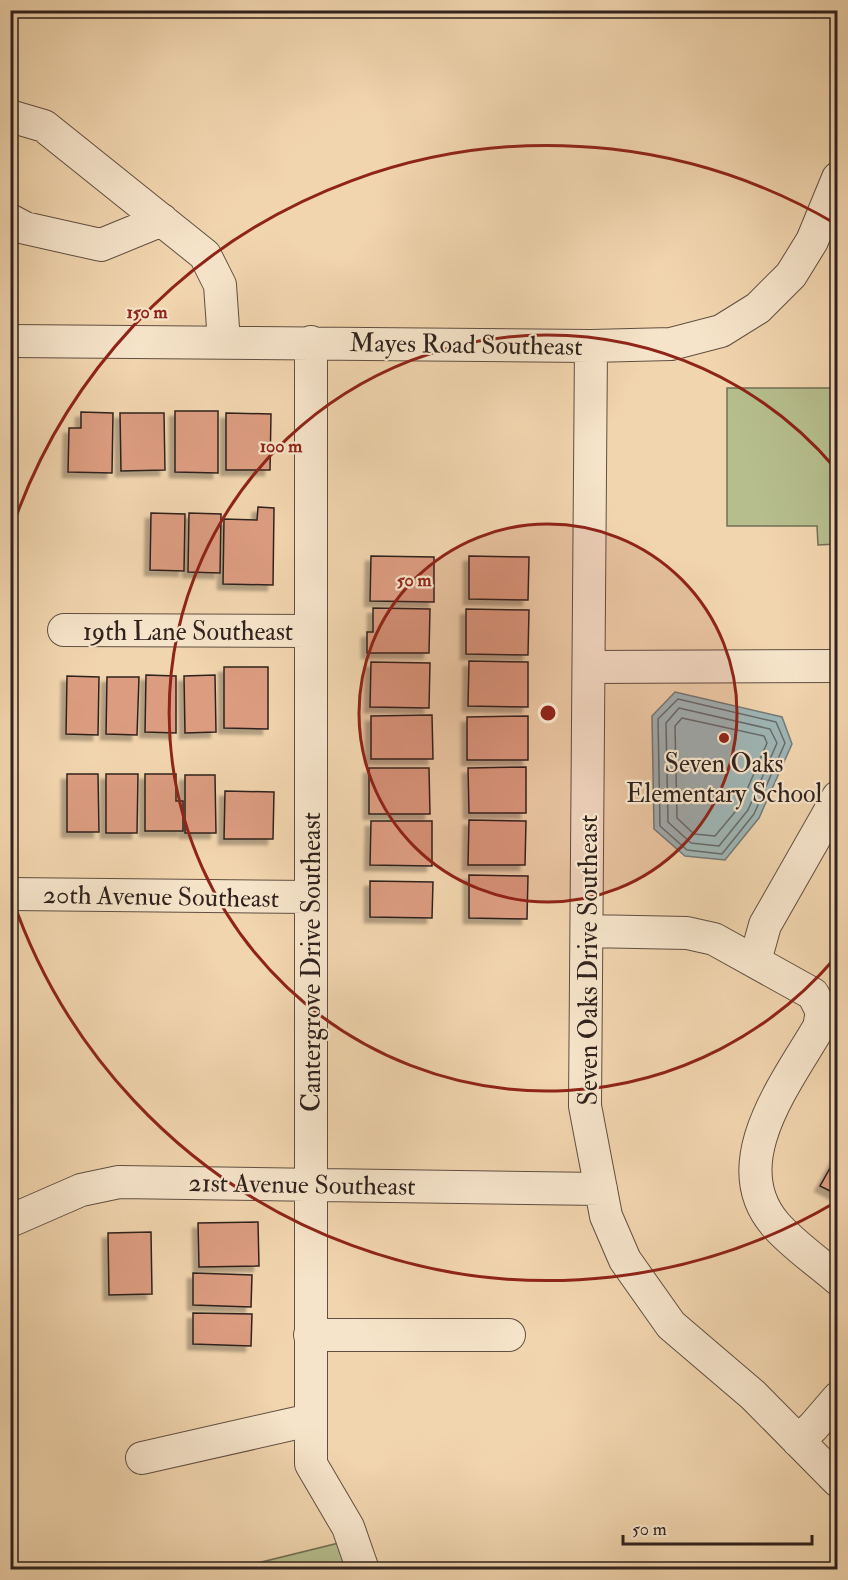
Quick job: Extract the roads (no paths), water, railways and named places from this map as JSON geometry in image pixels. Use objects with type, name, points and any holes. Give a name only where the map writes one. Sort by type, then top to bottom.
[{"type":"street","points":[[10,116],[44,126],[205,255],[220,285],[224,342]]},
{"type":"street","name":"Mayes Road Southeast","points":[[10,341],[670,344],[721,331],[758,308],[791,275],[812,241],[837,178]]},
{"type":"street","points":[[10,220],[26,228],[101,245],[162,220]]},
{"type":"street","name":"Cantergrove Drive Southeast","points":[[312,342],[311,1464],[348,1527],[363,1569]]},
{"type":"street","name":"Seven Oaks Drive Southeast","points":[[591,345],[585,1106],[606,1216],[625,1260],[671,1325],[753,1395],[837,1481]]},
{"type":"street","name":"19th Lane Southeast","points":[[64,630],[311,631]]},
{"type":"street","points":[[589,667],[837,666]]},
{"type":"street","points":[[755,961],[765,925],[837,797]]},
{"type":"street","name":"20th Avenue Southeast","points":[[10,894],[311,897]]},
{"type":"street","points":[[587,931],[687,933],[714,939],[813,994],[822,1012],[819,1027],[763,1126],[756,1153],[754,1175],[760,1199],[774,1223],[837,1279]]},
{"type":"street","name":"21st Avenue Southeast","points":[[10,1221],[81,1190],[119,1182],[601,1189]]},
{"type":"street","points":[[310,1335],[509,1335]]},
{"type":"street","points":[[798,1441],[837,1398]]},
{"type":"street","points":[[142,1458],[310,1420]]},
{"type":"water","points":[[675,692],[782,717],[792,744],[759,818],[725,860],[685,856],[654,829],[652,716]]},
{"type":"place","name":"Seven Oaks Elementary School","points":[[724,738]]}]
